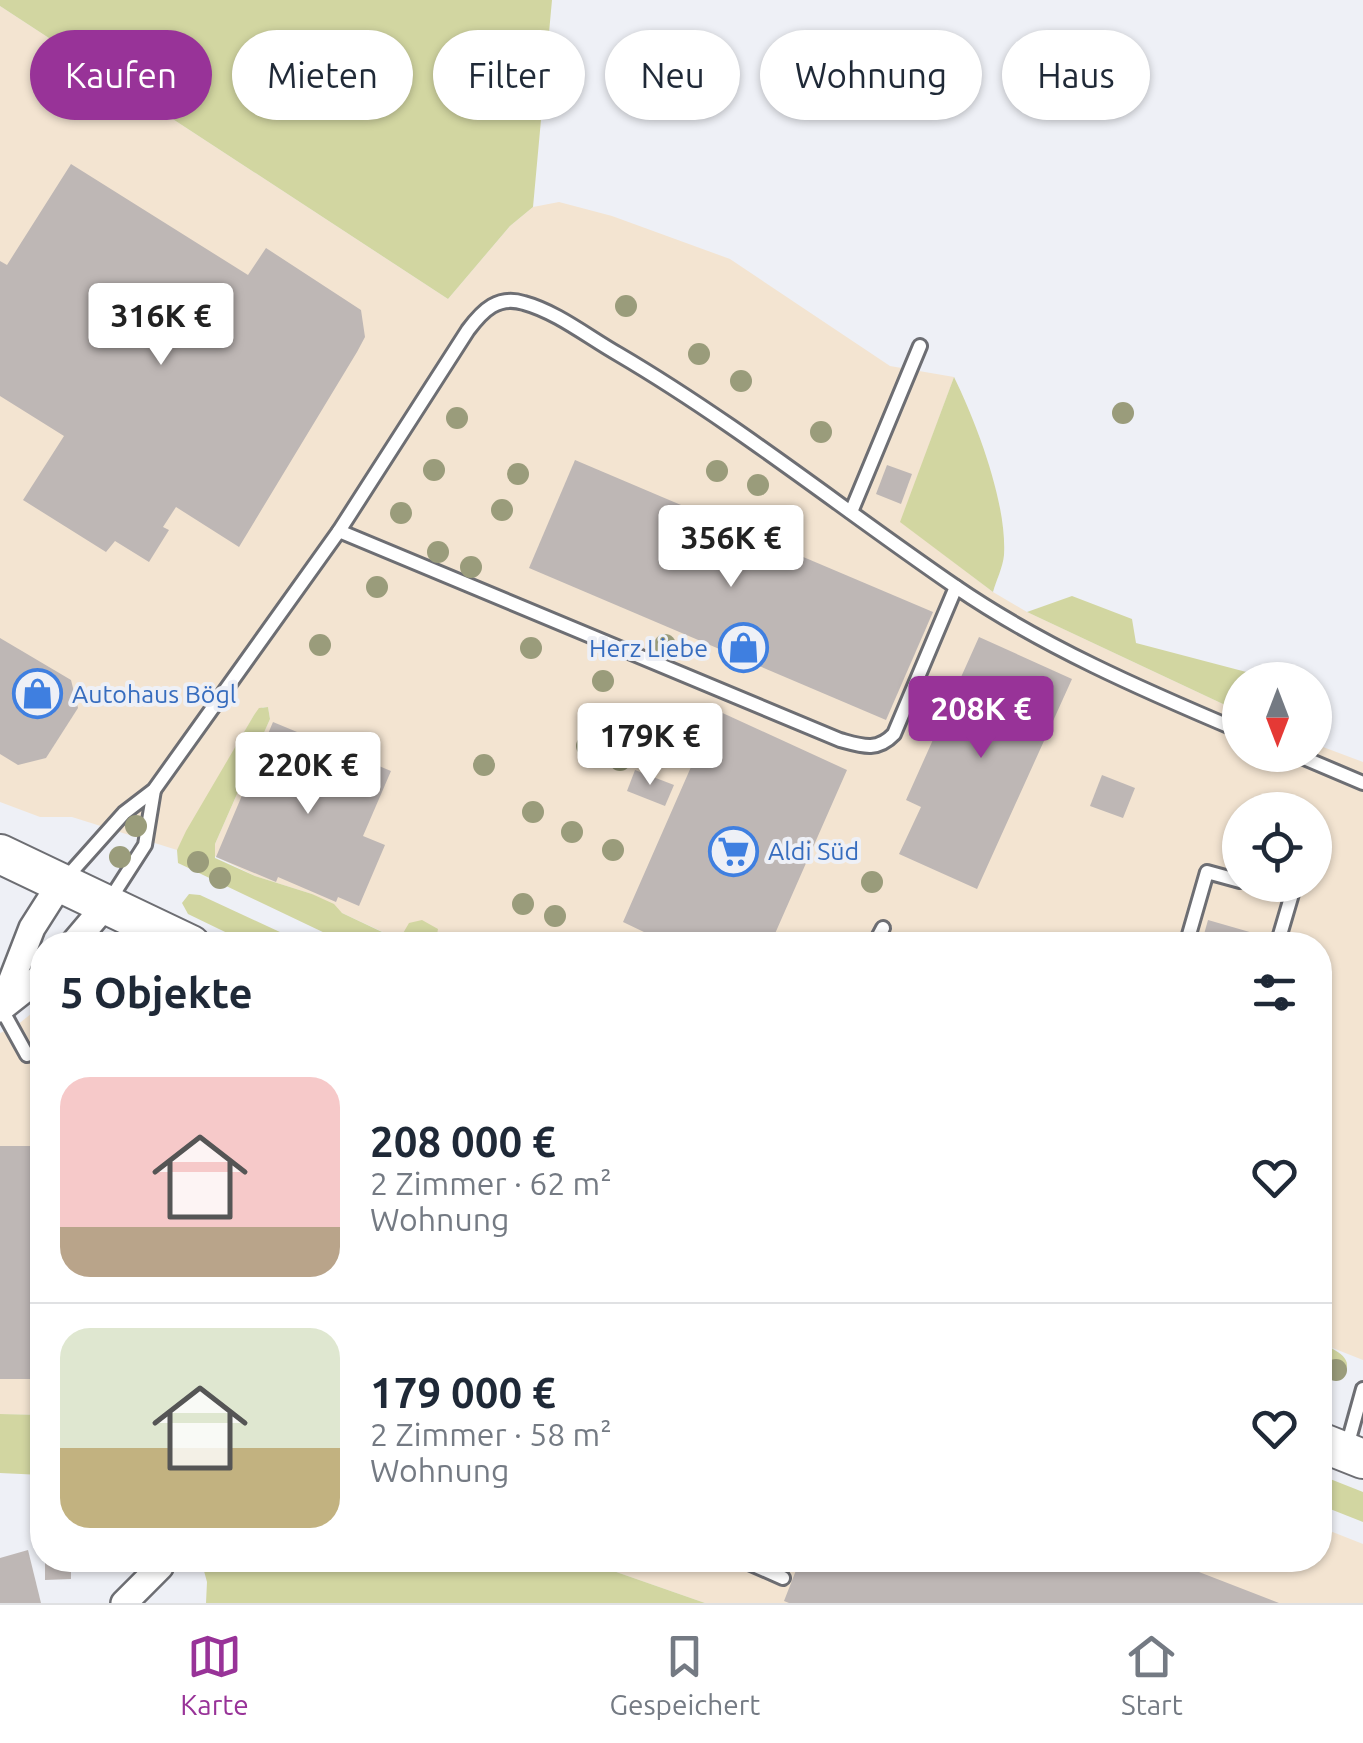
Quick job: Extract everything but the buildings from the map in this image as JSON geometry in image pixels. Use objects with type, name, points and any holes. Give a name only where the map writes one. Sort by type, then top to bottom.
[{"type":"main road","points":[[0,854],[162,932]]},
{"type":"street","points":[[30,932],[60,884]]},
{"type":"street","points":[[83,932],[105,906]]},
{"type":"street","points":[[0,1009],[30,933]]},
{"type":"street","points":[[0,1009],[30,985]]},
{"type":"street","points":[[124,1603],[155,1572]]},
{"type":"lane","points":[[60,884],[124,813],[154,790],[339,531],[480,314],[490,306],[513,301],[543,310],[758,442],[1007,620],[1222,723]]},
{"type":"lane","points":[[851,512],[920,346]]},
{"type":"lane","points":[[339,531],[862,746],[875,747],[894,734],[956,586]]},
{"type":"lane","points":[[1332,770],[1363,783]]},
{"type":"lane","points":[[105,906],[145,844],[154,790]]},
{"type":"lane","points":[[1190,932],[1207,872],[1222,876]]},
{"type":"lane","points":[[1282,932],[1290,902]]},
{"type":"lane","points":[[881,932],[883,928]]},
{"type":"lane","points":[[0,1009],[27,1054]]},
{"type":"lane","points":[[1343,1451],[1363,1390]]},
{"type":"lane","points":[[769,1572],[783,1578]]},
{"type":"shaded area","points":[[0,6],[37,30],[30,30],[30,120],[174,120],[448,299],[510,226],[533,207],[559,202],[612,216],[730,259],[890,366],[954,377],[901,522],[993,592],[1027,612],[1222,704],[1222,772],[1332,772],[1332,750],[1363,762],[1363,1360],[1332,1348],[1332,932],[383,932],[312,894],[255,876],[213,855],[270,719],[268,707],[254,715],[177,850],[72,817],[40,817],[0,802]]},
{"type":"shaded area","points":[[30,1015],[30,1415],[0,1414],[0,1033]]},
{"type":"shaded area","points":[[1332,1532],[1363,1544],[1363,1603],[705,1603],[616,1572],[1332,1572]]},
{"type":"green space","points":[[0,0],[552,0],[549,30],[433,30],[433,120],[541,120],[533,207],[510,226],[448,299],[174,120],[212,120],[212,30],[37,30],[0,6]]},
{"type":"green space","points":[[954,377],[981,440],[1001,512],[1004,555],[993,592],[900,522]]},
{"type":"green space","points":[[1072,596],[1132,619],[1136,643],[1222,666],[1222,704],[1027,612]]},
{"type":"green space","points":[[268,707],[270,719],[215,844],[215,858],[312,894],[382,932],[323,932],[178,863],[177,850],[186,831],[259,708]]},
{"type":"green space","points":[[189,894],[200,895],[280,932],[225,932],[188,914],[182,903]]},
{"type":"green space","points":[[422,920],[438,929],[404,932],[409,923]]},
{"type":"green space","points":[[1332,1349],[1346,1360],[1341,1378],[1332,1377]]},
{"type":"green space","points":[[0,1414],[30,1415],[30,1474],[0,1473]]},
{"type":"green space","points":[[1332,1480],[1363,1492],[1363,1522],[1332,1510]]},
{"type":"green space","points":[[204,1572],[616,1572],[705,1603],[206,1603]]},
{"type":"place","name":"Herz Liebe","points":[[743,648]]},
{"type":"place","name":"Autohaus Bögl","points":[[37,694]]},
{"type":"place","name":"Aldi Süd","points":[[733,851]]}]
